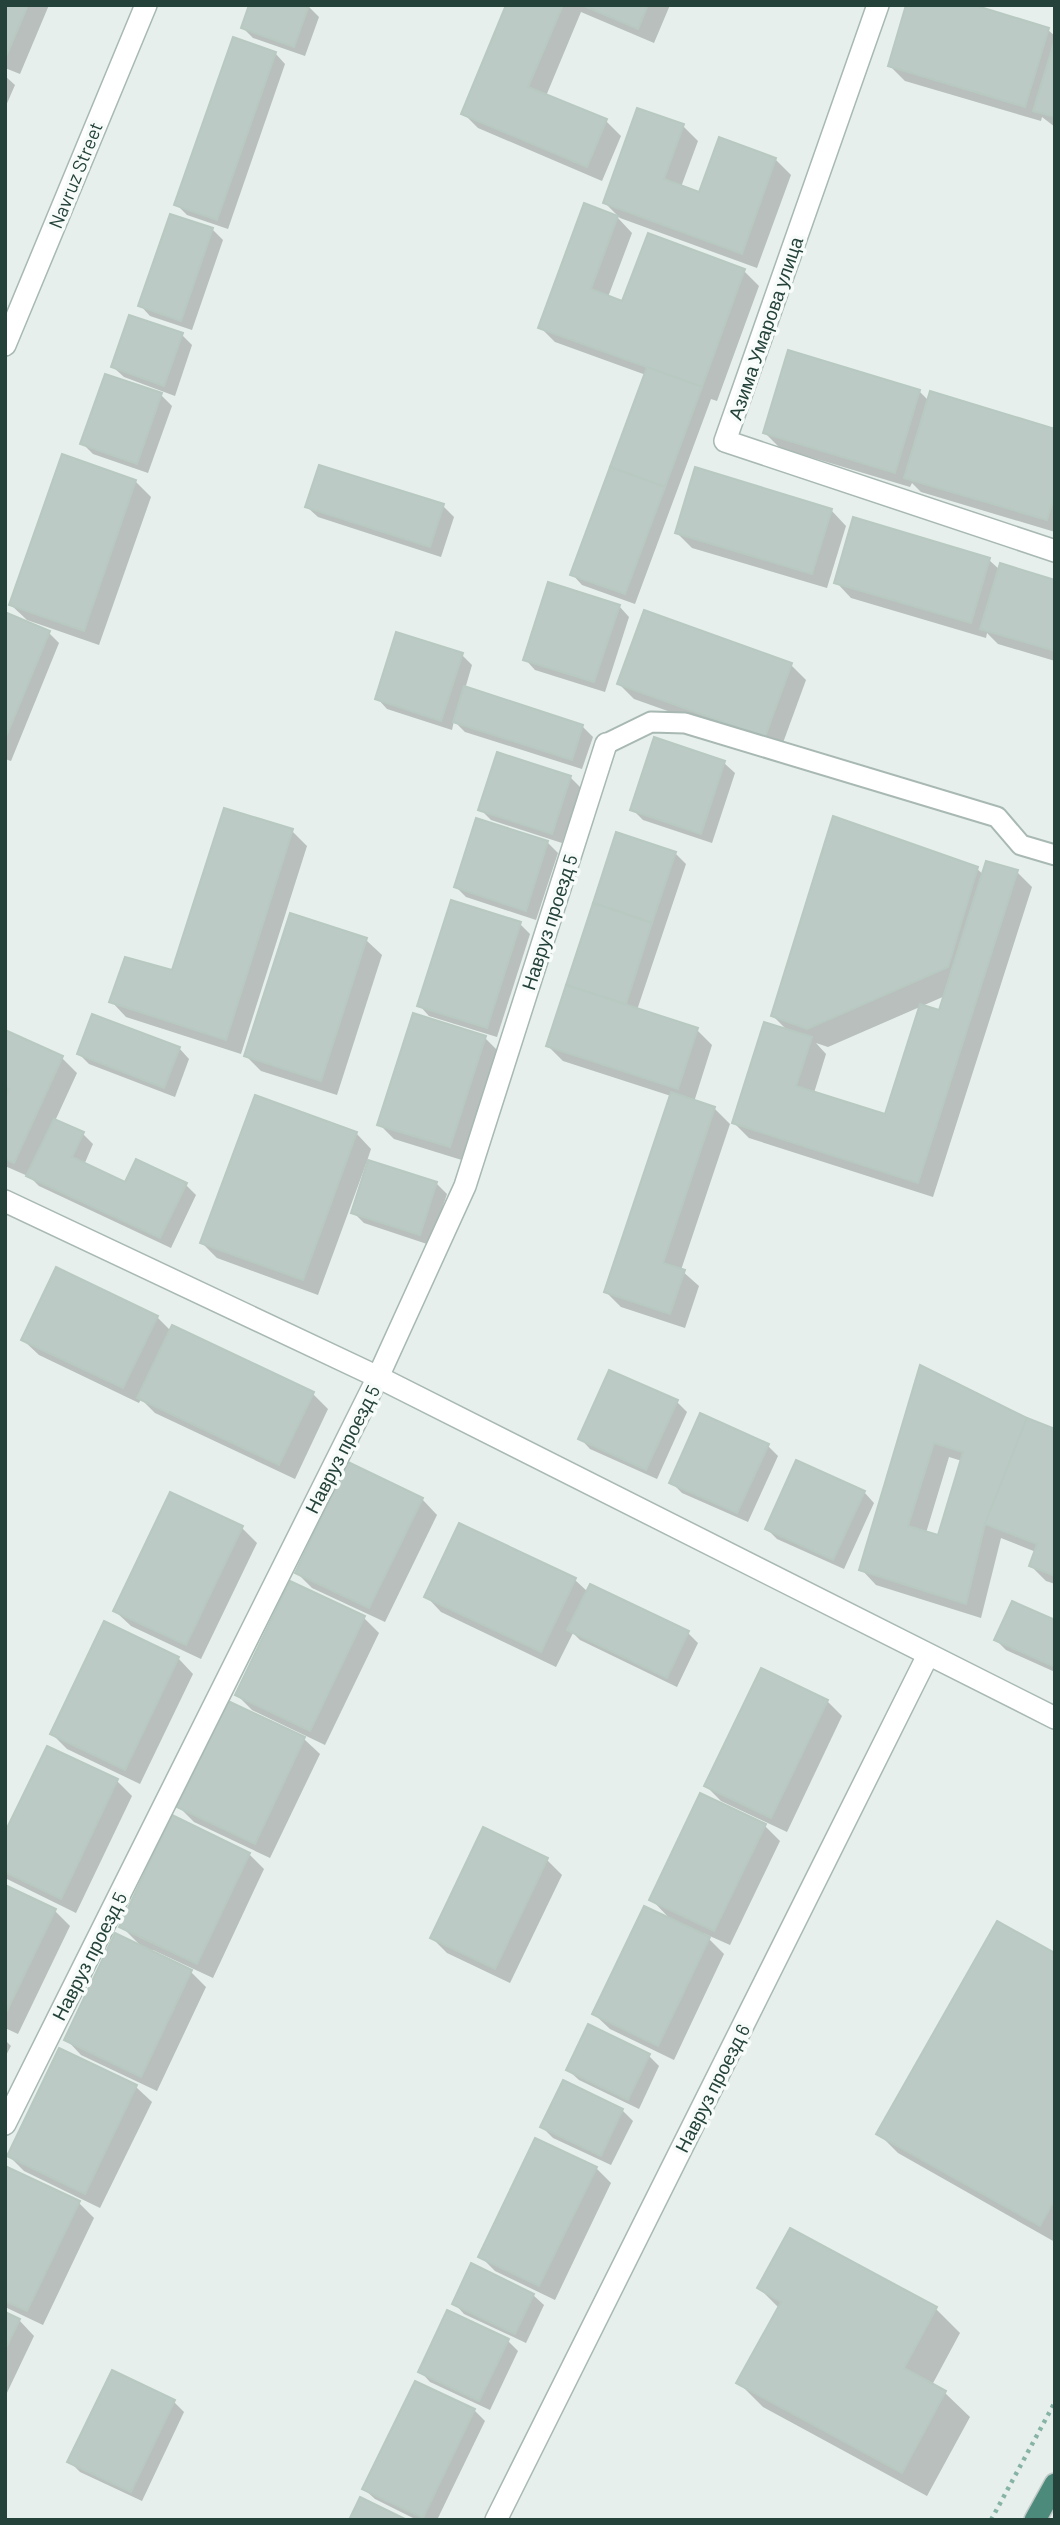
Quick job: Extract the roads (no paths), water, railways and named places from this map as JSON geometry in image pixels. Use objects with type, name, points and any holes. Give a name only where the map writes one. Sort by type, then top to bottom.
[{"type":"highway","points":[[1035,2520],[1055,2484]]},
{"type":"street","name":"Navruz Street","points":[[5,345],[146,5]]},
{"type":"street","name":"Азима Умарова улица","points":[[878,5],[725,441],[1055,551]]},
{"type":"street","name":"Навруз проезд 5","points":[[5,2124],[378,1377],[465,1186],[606,744]]},
{"type":"street","points":[[5,1201],[378,1377],[1055,1718]]},
{"type":"street","name":"Навруз проезд 6","points":[[496,2520],[928,1655]]},
{"type":"lane","points":[[606,744],[651,722],[685,723],[997,817],[1021,845],[1055,855]]}]
